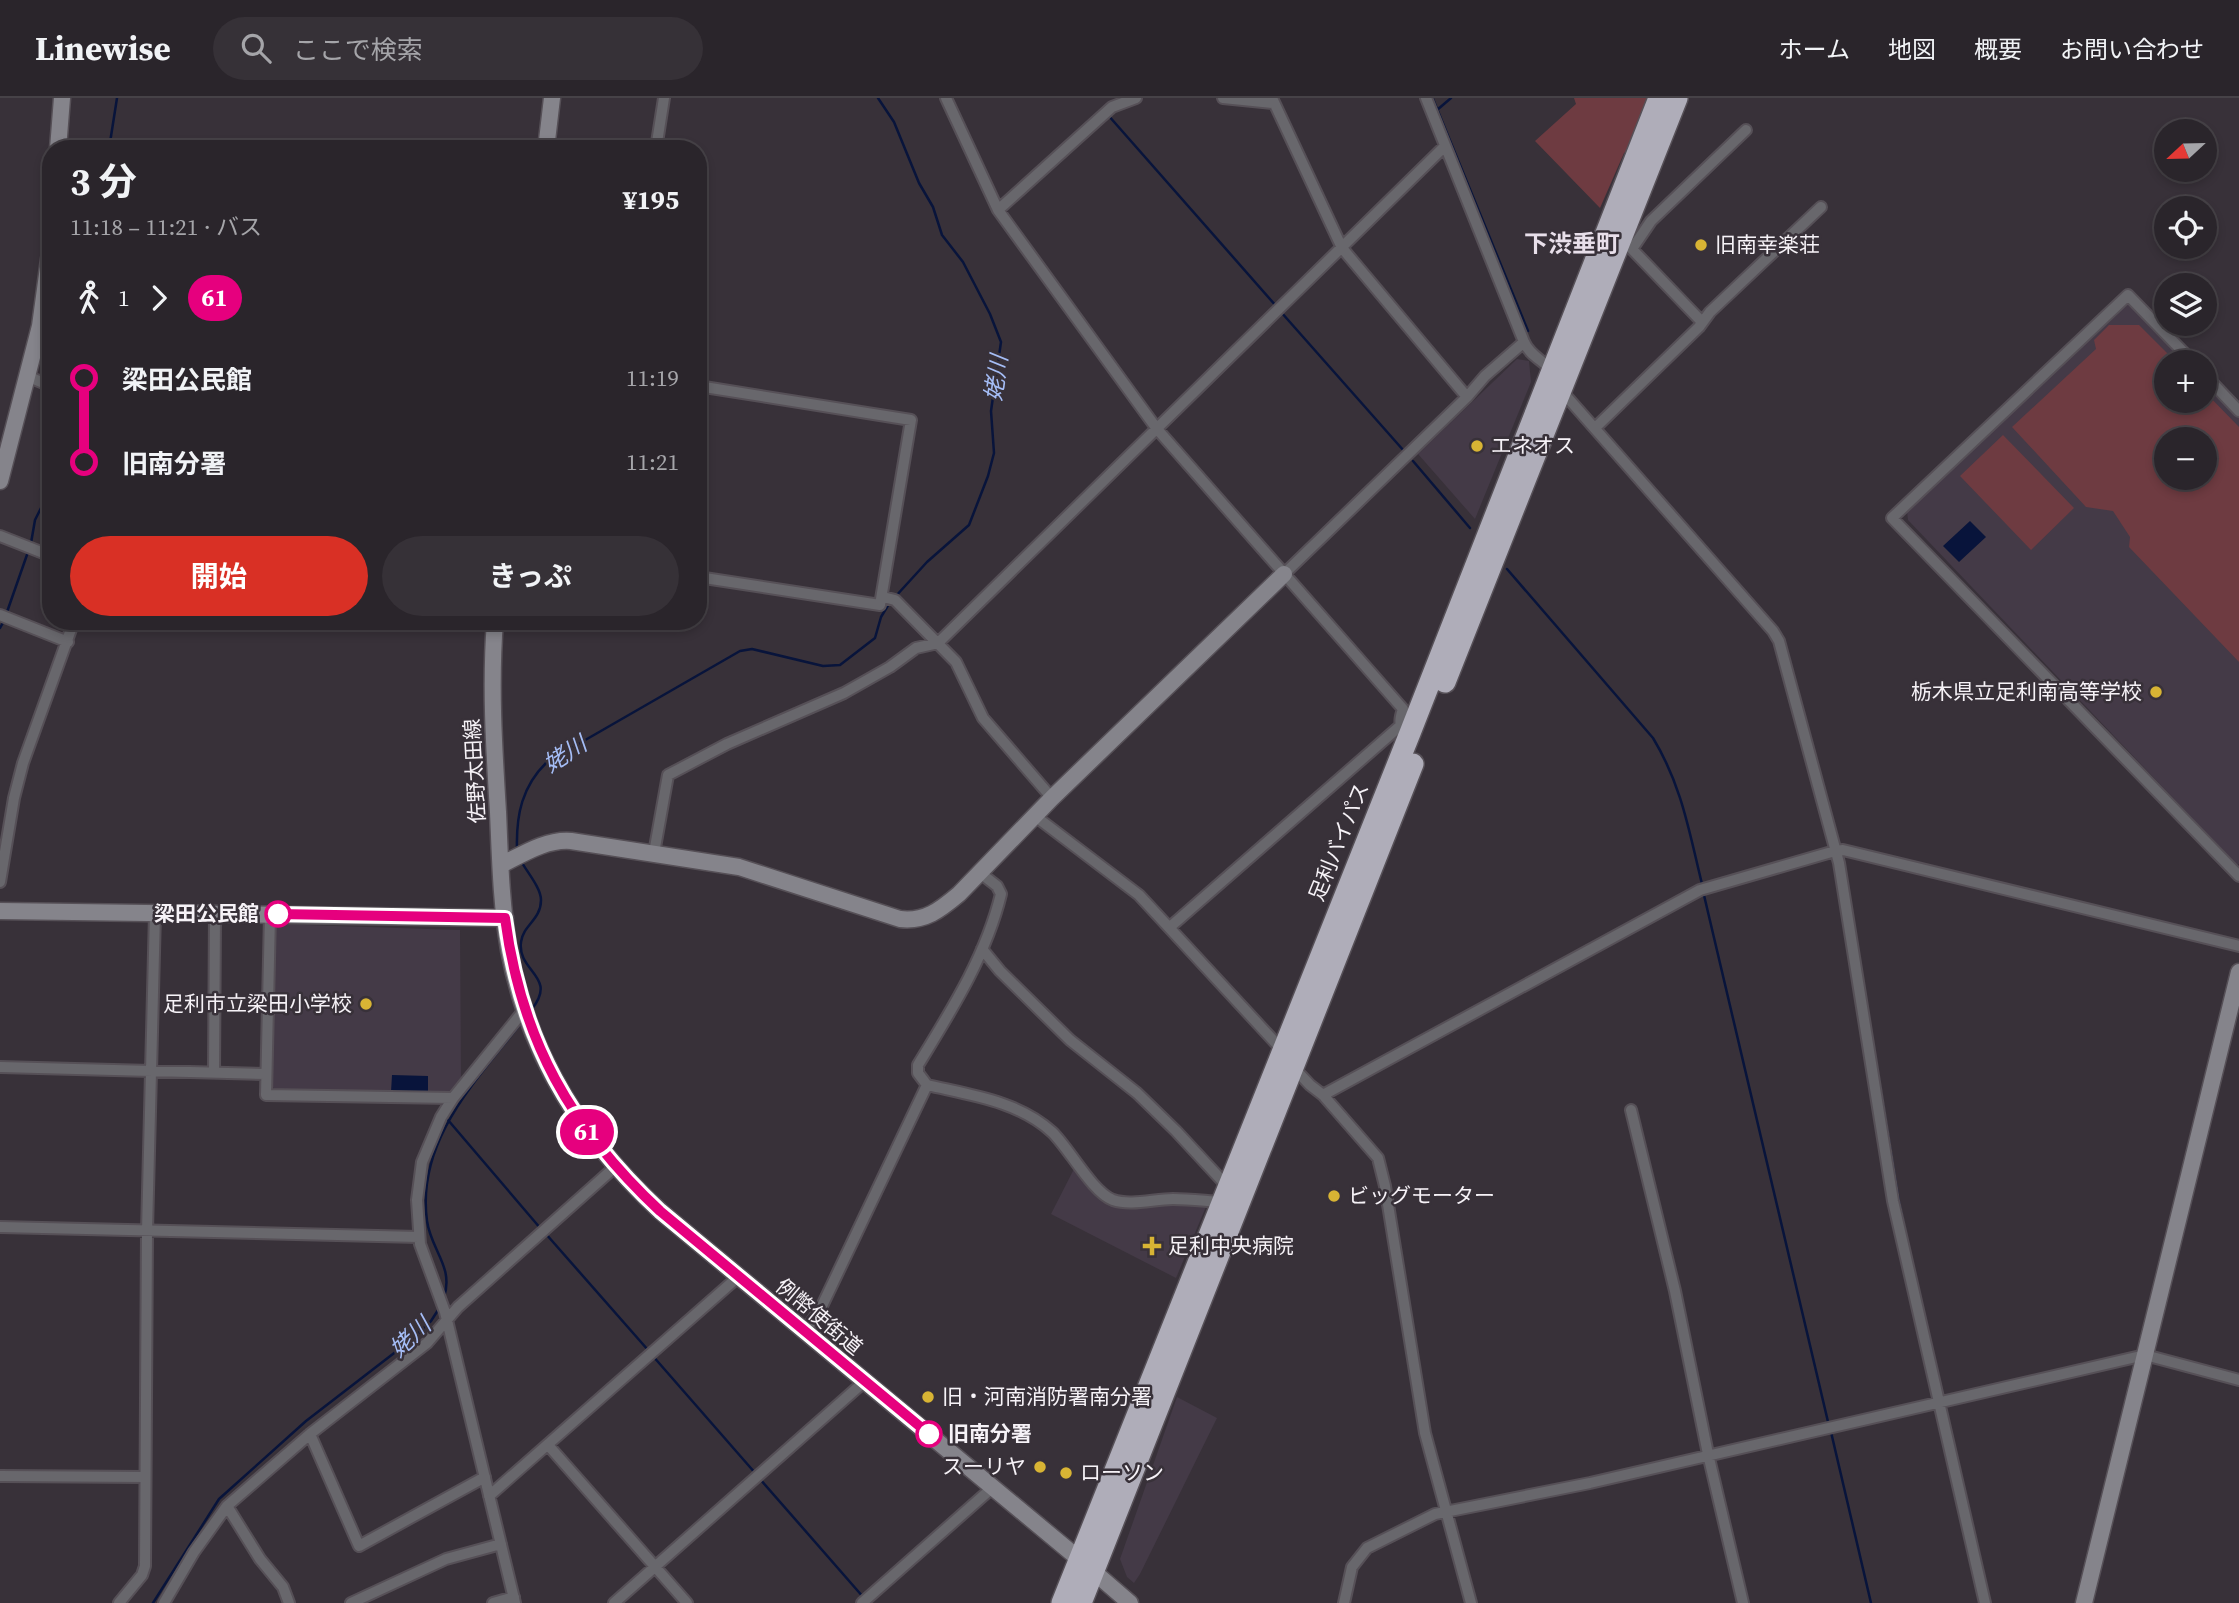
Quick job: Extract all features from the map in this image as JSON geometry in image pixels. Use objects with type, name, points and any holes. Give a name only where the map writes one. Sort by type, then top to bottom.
[{"type":"highway","name":"足利バイパス","points":[[1081,1603],[1086,1565],[1224,1194],[1405,729],[1552,371],[1659,98]]},
{"type":"highway","name":"足利バイパス","points":[[1062,1603],[1086,1565],[1293,1068],[1562,392],[1626,246],[1677,98]]},
{"type":"street","points":[[59,140],[62,98]]},
{"type":"street","points":[[547,140],[552,98]]},
{"type":"street","points":[[657,140],[664,98]]},
{"type":"street","points":[[946,98],[998,210],[1157,429],[1403,709],[1399,722],[1405,729],[1170,927]]},
{"type":"street","points":[[998,210],[1109,103],[1136,98]]},
{"type":"street","points":[[1223,98],[1272,101],[1342,248],[1467,397]]},
{"type":"street","points":[[1426,98],[1528,351],[1543,360],[1552,371],[1562,392],[1773,631],[1783,655],[1836,851],[1893,1201],[1985,1603]]},
{"type":"street","points":[[1702,322],[1626,246],[1746,130]]},
{"type":"street","points":[[654,853],[668,775],[727,744],[844,693],[890,667],[916,648],[937,643],[1444,147]]},
{"type":"street","points":[[1595,428],[1710,312],[1821,207]]},
{"type":"street","points":[[2181,350],[2128,295],[1892,518],[2239,876]]},
{"type":"street","points":[[0,481],[29,377],[42,311]]},
{"type":"street","points":[[512,859],[544,844],[560,840],[654,853],[739,867],[880,913],[912,920],[923,919],[944,907],[1052,798],[1467,397],[1485,376],[1524,342]]},
{"type":"street","points":[[29,377],[42,382]]},
{"type":"street","points":[[707,387],[911,420],[880,605],[707,578]]},
{"type":"street","points":[[2217,388],[2239,411]]},
{"type":"street","points":[[0,536],[42,552]]},
{"type":"street","points":[[883,597],[895,600],[956,662],[984,718],[1052,798]]},
{"type":"street","points":[[0,615],[68,642]]},
{"type":"street","points":[[0,882],[14,798],[23,763],[71,630]]},
{"type":"street","name":"佐野太田線","points":[[495,630],[492,704],[512,859],[505,918]]},
{"type":"street","points":[[1035,816],[1139,895],[1282,1049],[1293,1068],[1322,1094],[1378,1158],[1385,1186],[1425,1433],[1471,1603]]},
{"type":"street","points":[[1322,1094],[1700,890],[1836,851],[1843,850],[2239,946]]},
{"type":"street","points":[[979,873],[997,886],[1001,894],[982,949],[951,1011],[918,1065],[918,1073],[927,1085],[1016,1108],[1036,1119],[1054,1134],[1077,1165],[1110,1199],[1124,1202],[1224,1194]]},
{"type":"street","points":[[0,911],[505,918]]},
{"type":"street","points":[[119,1603],[136,1584],[145,1566],[147,1231],[155,912]]},
{"type":"street","points":[[214,1073],[215,913]]},
{"type":"street","points":[[270,914],[266,1095],[453,1098]]},
{"type":"street","name":"例幣使街道","points":[[505,918],[509,950],[527,1015],[543,1056],[564,1098],[615,1167],[660,1211],[1130,1603]]},
{"type":"street","points":[[982,949],[1000,971],[1070,1040],[1137,1093],[1176,1131],[1224,1194]]},
{"type":"street","points":[[2084,1603],[2239,972]]},
{"type":"street","points":[[493,1603],[515,1600],[446,1316],[419,1237],[418,1181],[422,1161],[433,1133],[453,1098],[527,1015]]},
{"type":"street","points":[[0,1067],[265,1074]]},
{"type":"street","points":[[805,1331],[821,1308],[927,1085]]},
{"type":"street","points":[[1631,1110],[1675,1291],[1742,1603]]},
{"type":"street","points":[[164,1603],[194,1552],[227,1506],[310,1434],[427,1343],[446,1316],[615,1167]]},
{"type":"street","points":[[0,1227],[419,1237]]},
{"type":"street","points":[[489,1496],[738,1277]]},
{"type":"street","points":[[1344,1603],[1352,1567],[1367,1549],[1435,1514],[1447,1514],[2145,1355],[2239,1380]]},
{"type":"street","points":[[614,1603],[865,1381]]},
{"type":"street","points":[[310,1434],[359,1546],[485,1478]]},
{"type":"street","points":[[548,1445],[687,1603]]},
{"type":"street","points":[[0,1476],[145,1477]]},
{"type":"street","points":[[864,1600],[992,1488]]},
{"type":"street","points":[[227,1506],[260,1559],[283,1587],[289,1603]]},
{"type":"street","points":[[351,1603],[446,1559],[501,1544]]},
{"type":"shaded area","points":[[1574,98],[1647,98],[1627,151],[1600,208],[1535,141],[1576,104]]},
{"type":"shaded area","name":"栃木県立足利南高等学校","points":[[2123,305],[2131,305],[2154,329],[2154,336],[2161,336],[2174,350],[2154,350],[2154,413],[2217,413],[2217,395],[2239,418],[2239,864],[2237,865],[1908,520],[1907,511]]},
{"type":"shaded area","points":[[2109,325],[2139,325],[2164,350],[2154,350],[2154,413],[2217,413],[2217,404],[2239,427],[2239,662],[2129,547],[2130,537],[2113,511],[2086,507],[2012,427],[2096,349],[2094,340]]},
{"type":"shaded area","points":[[1517,359],[1529,361],[1531,382],[1475,519],[1418,454]]},
{"type":"shaded area","points":[[2003,435],[2074,508],[2031,550],[1960,476]]},
{"type":"shaded area","name":"足利市立梁田小学校","points":[[274,924],[460,930],[461,1078],[447,1094],[276,1091],[269,1082]]},
{"type":"shaded area","name":"足利中央病院","points":[[1076,1165],[1118,1201],[1208,1202],[1176,1278],[1051,1214]]},
{"type":"shaded area","points":[[1177,1397],[1217,1418],[1134,1583],[1127,1577],[1120,1559]]},
{"type":"water","points":[[1970,521],[1986,537],[1959,562],[1943,546]]},
{"type":"water","points":[[392,1075],[428,1076],[428,1093],[391,1092]]},
{"type":"waterway","points":[[110,140],[117,98]]},
{"type":"waterway","name":"姥川","points":[[878,98],[894,122],[919,183],[933,207],[942,235],[963,262],[1001,342],[991,411],[994,453],[969,525],[927,562],[895,597]]},
{"type":"waterway","points":[[1437,110],[1451,98]]},
{"type":"waterway","points":[[1433,99],[1528,331]]},
{"type":"waterway","points":[[1108,115],[1277,307]]},
{"type":"waterway","points":[[1281,312],[1404,451]]},
{"type":"waterway","points":[[1413,461],[1470,528]]},
{"type":"waterway","points":[[31,543],[35,520],[42,506]]},
{"type":"waterway","points":[[7,612],[29,549]]},
{"type":"waterway","points":[[1507,569],[1653,738],[1678,791],[1702,884]]},
{"type":"waterway","name":"姥川","points":[[517,849],[522,802],[538,771],[547,762],[740,651],[752,649],[823,666],[840,665],[875,638],[881,617],[890,602]]},
{"type":"waterway","points":[[0,628],[5,619]]},
{"type":"waterway","name":"姥川","points":[[521,861],[536,885],[541,900],[538,913],[522,936],[521,942],[521,952],[541,989],[532,1009]]},
{"type":"waterway","points":[[1703,891],[1829,1426]]},
{"type":"waterway","points":[[1869,1020],[1908,1245]]},
{"type":"waterway","name":"姥川","points":[[444,1297],[444,1267],[427,1221],[426,1192],[431,1164],[440,1138],[453,1114],[521,1023]]},
{"type":"waterway","points":[[448,1120],[541,1229]]},
{"type":"waterway","points":[[546,1234],[648,1350]]},
{"type":"waterway","name":"姥川","points":[[153,1603],[219,1499],[306,1421],[411,1340],[431,1321],[440,1307]]},
{"type":"waterway","points":[[652,1355],[756,1474]]},
{"type":"waterway","points":[[1831,1432],[1871,1603]]},
{"type":"waterway","points":[[760,1479],[864,1598]]},
{"type":"bus line","name":"61","points":[[278,914],[505,918],[517,982],[543,1056],[564,1098],[596,1145],[660,1211],[929,1434]]},
{"type":"place","name":"旧南幸楽荘","points":[[1701,245]]},
{"type":"place","name":"エネオス","points":[[1477,446]]},
{"type":"place","name":"栃木県立足利南高等学校","points":[[2156,692]]},
{"type":"place","name":"梁田公民館","points":[[278,914]]},
{"type":"place","name":"足利市立梁田小学校","points":[[366,1004]]},
{"type":"place","name":"ビッグモーター","points":[[1334,1196]]},
{"type":"place","name":"足利中央病院","points":[[1152,1246]]},
{"type":"place","name":"旧・河南消防署南分署","points":[[928,1397]]},
{"type":"place","name":"旧南分署","points":[[929,1434]]},
{"type":"place","name":"スーリヤ","points":[[1040,1467]]},
{"type":"place","name":"ローソン","points":[[1066,1473]]},
{"type":"district","name":"下渋垂町","points":[[1572,244]]}]
